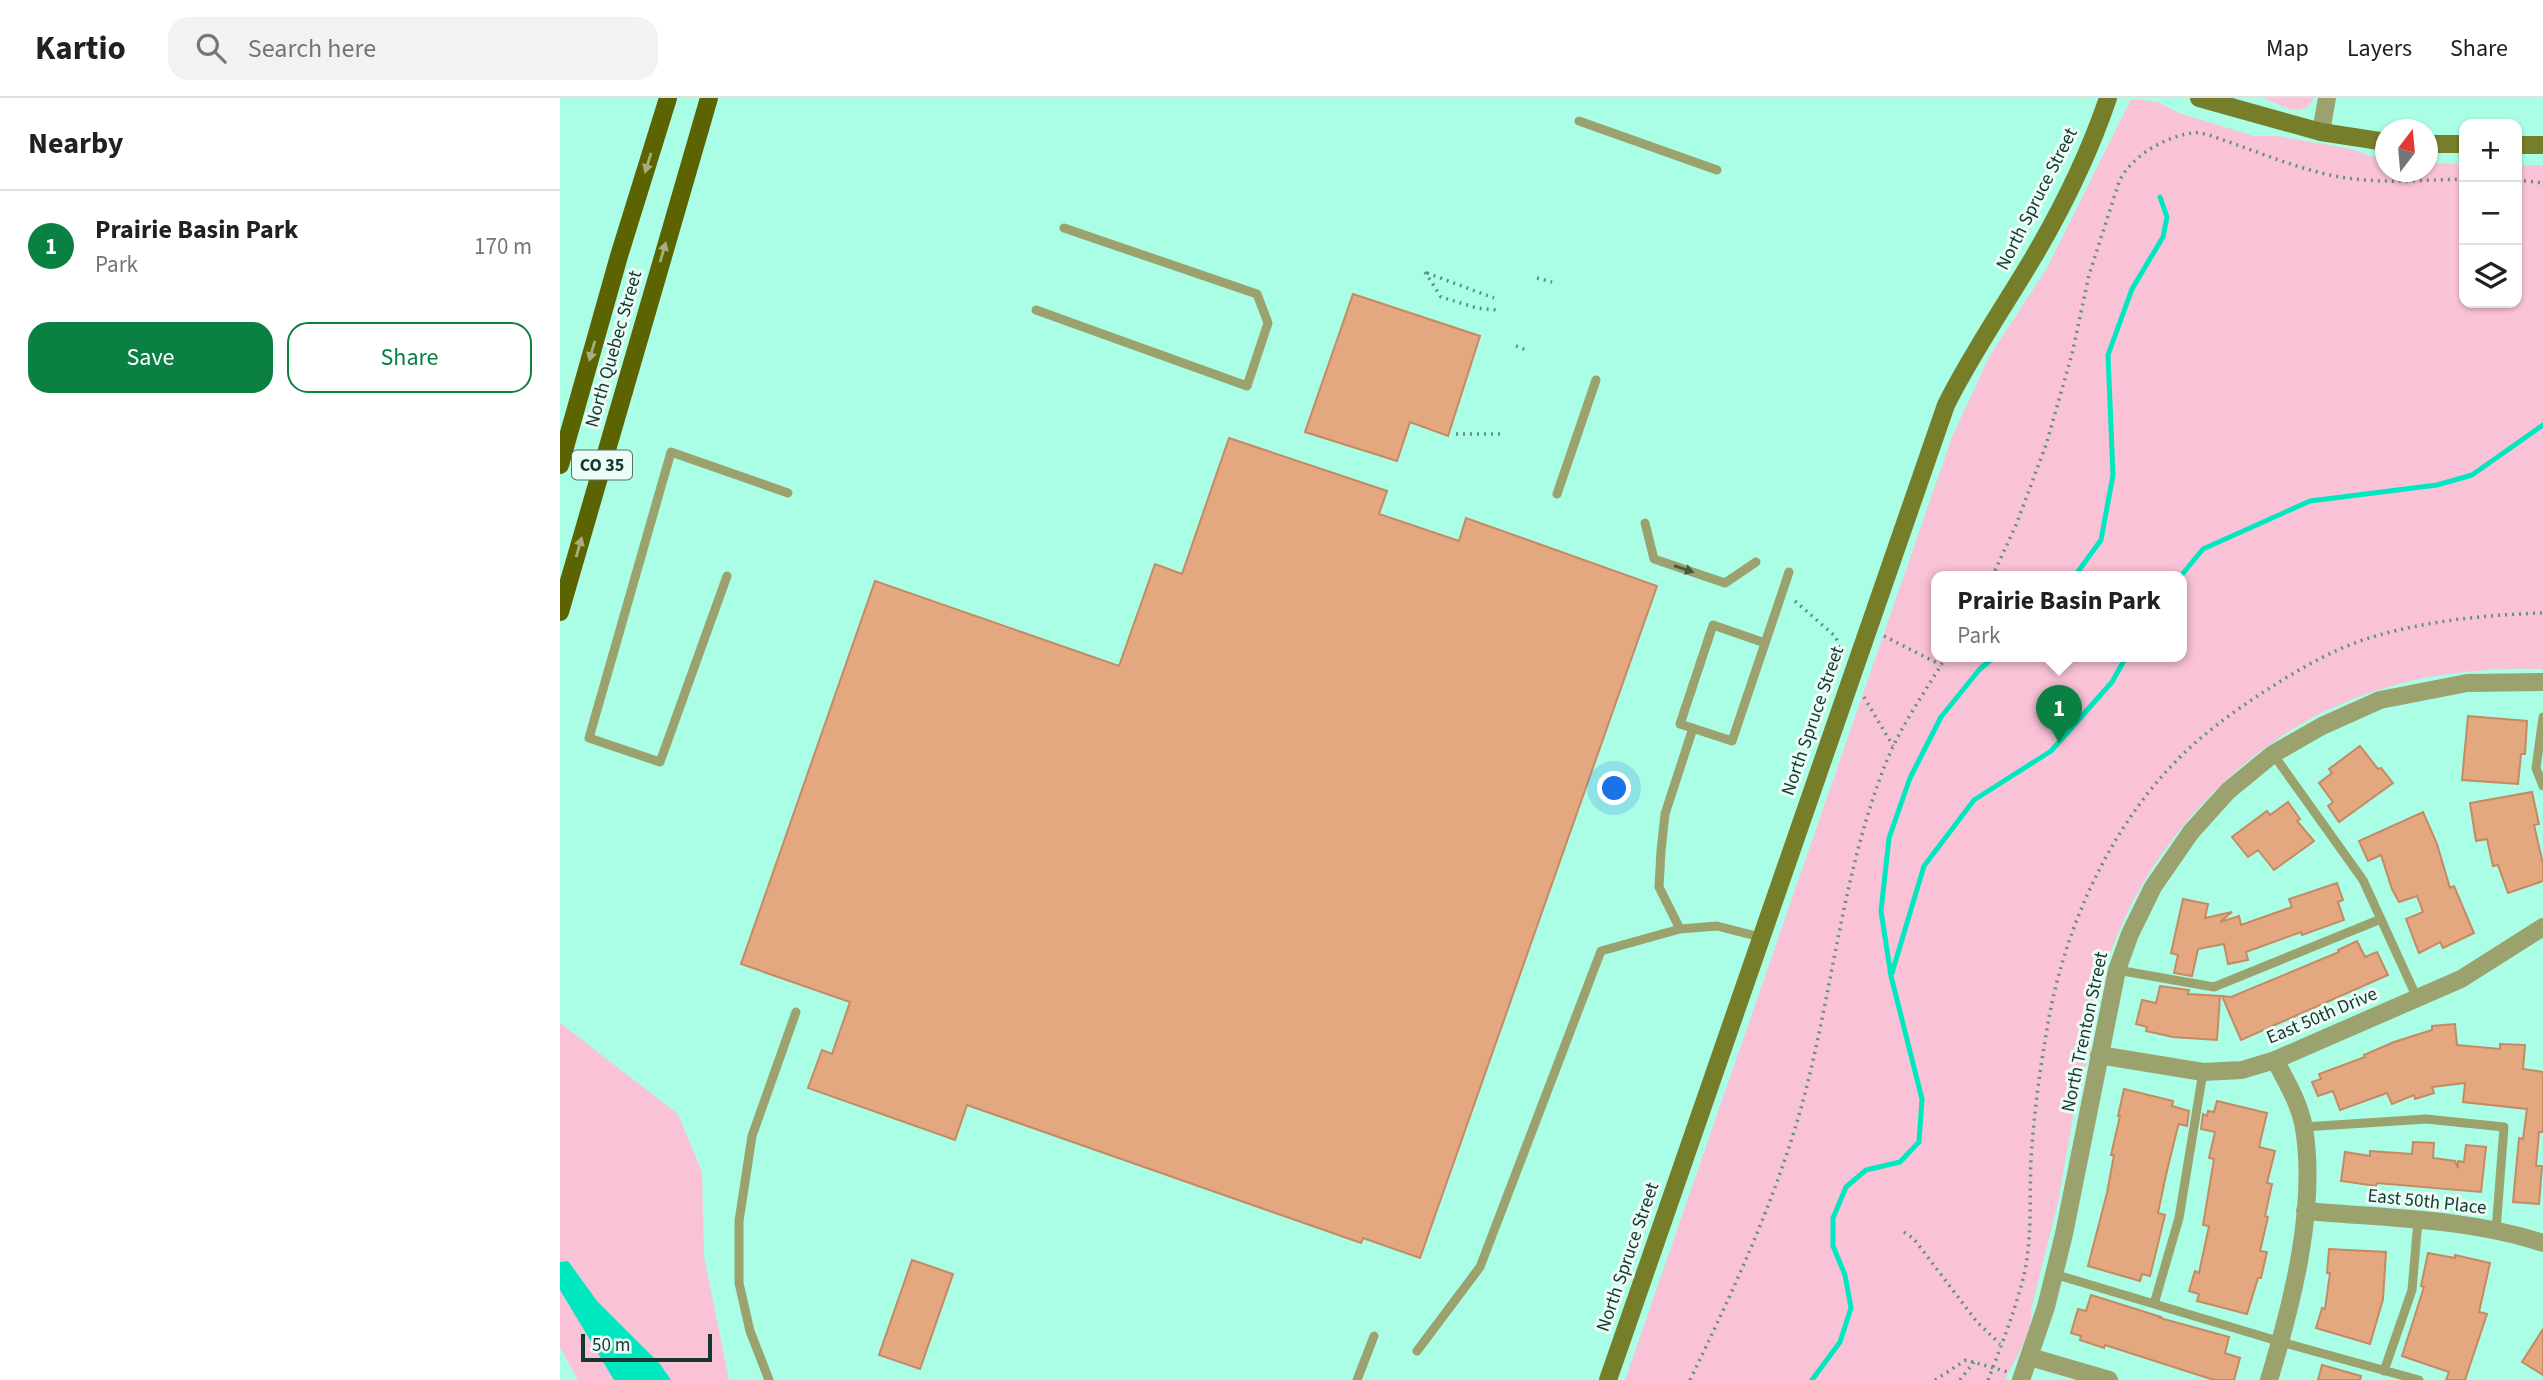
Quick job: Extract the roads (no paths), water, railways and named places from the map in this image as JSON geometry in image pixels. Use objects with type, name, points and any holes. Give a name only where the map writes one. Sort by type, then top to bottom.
[{"type":"main road","name":"North Quebec Street","points":[[560,465],[619,256],[668,98]]},
{"type":"main road","name":"North Quebec Street","points":[[560,612],[709,98]]},
{"type":"street","name":"North Spruce Street","points":[[1608,1380],[1946,405],[1966,365],[2055,219],[2076,177],[2108,98]]},
{"type":"street","points":[[2199,98],[2321,132],[2375,140]]},
{"type":"street","points":[[2321,132],[2327,98]]},
{"type":"street","points":[[2438,144],[2459,144]]},
{"type":"street","points":[[2522,145],[2543,145]]},
{"type":"street","name":"North Trenton Street","points":[[2021,1380],[2030,1357],[2064,1234],[2117,970],[2152,887],[2191,832],[2228,791],[2273,754],[2322,726],[2380,700],[2468,683],[2543,682]]},
{"type":"street","name":"East 50th Drive","points":[[2099,1055],[2203,1072],[2242,1070],[2275,1060],[2461,979],[2543,927]]},
{"type":"street","points":[[2269,1380],[2281,1342],[2299,1264],[2307,1164],[2304,1127],[2297,1105],[2275,1060]]},
{"type":"street","name":"East 50th Place","points":[[2305,1211],[2418,1220],[2496,1230],[2543,1243]]},
{"type":"street","points":[[2030,1357],[2109,1380]]},
{"type":"lane","points":[[1579,121],[1717,170]]},
{"type":"lane","points":[[1036,310],[1247,386],[1268,323],[1257,294],[1064,228]]},
{"type":"lane","points":[[1557,494],[1596,380]]},
{"type":"lane","points":[[727,576],[660,762],[589,738],[671,452],[788,493]]},
{"type":"lane","points":[[1645,523],[1654,559],[1725,583],[1756,562]]},
{"type":"lane","points":[[1765,643],[1713,625],[1680,724],[1732,741],[1789,572]]},
{"type":"lane","points":[[2543,717],[2536,768],[2543,786]]},
{"type":"lane","points":[[1680,929],[1659,887],[1661,851],[1665,814],[1693,728]]},
{"type":"lane","points":[[2273,754],[2363,880],[2417,998]]},
{"type":"lane","points":[[2117,970],[2214,987],[2381,919]]},
{"type":"lane","points":[[1417,1351],[1480,1267],[1601,951],[1680,929],[1717,926],[1760,937]]},
{"type":"lane","points":[[769,1380],[750,1331],[739,1283],[739,1221],[752,1136],[796,1012]]},
{"type":"lane","points":[[2154,1304],[2179,1218],[2203,1072]]},
{"type":"lane","points":[[2304,1127],[2426,1119],[2504,1127],[2496,1230]]},
{"type":"lane","points":[[2384,1371],[2412,1290],[2418,1220]]},
{"type":"lane","points":[[2054,1274],[2419,1380]]},
{"type":"lane","points":[[1357,1380],[1374,1336]]},
{"type":"waterway","points":[[2078,571],[2101,540],[2113,475],[2108,355],[2132,289],[2163,237],[2167,217],[2160,197]]},
{"type":"waterway","points":[[2185,571],[2203,549],[2310,501],[2437,485],[2472,475],[2543,425]]},
{"type":"waterway","points":[[1812,1380],[1840,1342],[1851,1308],[1845,1275],[1833,1246],[1833,1218],[1846,1187],[1866,1170],[1900,1162],[1919,1142],[1922,1099],[1891,976],[1881,911],[1889,838],[1910,778],[1941,717],[1988,662]]},
{"type":"waterway","points":[[1892,973],[1924,866],[1974,800],[2051,751],[2112,682],[2123,662]]},
{"type":"place","name":"Prairie Basin Park","points":[[2059,743]]}]
